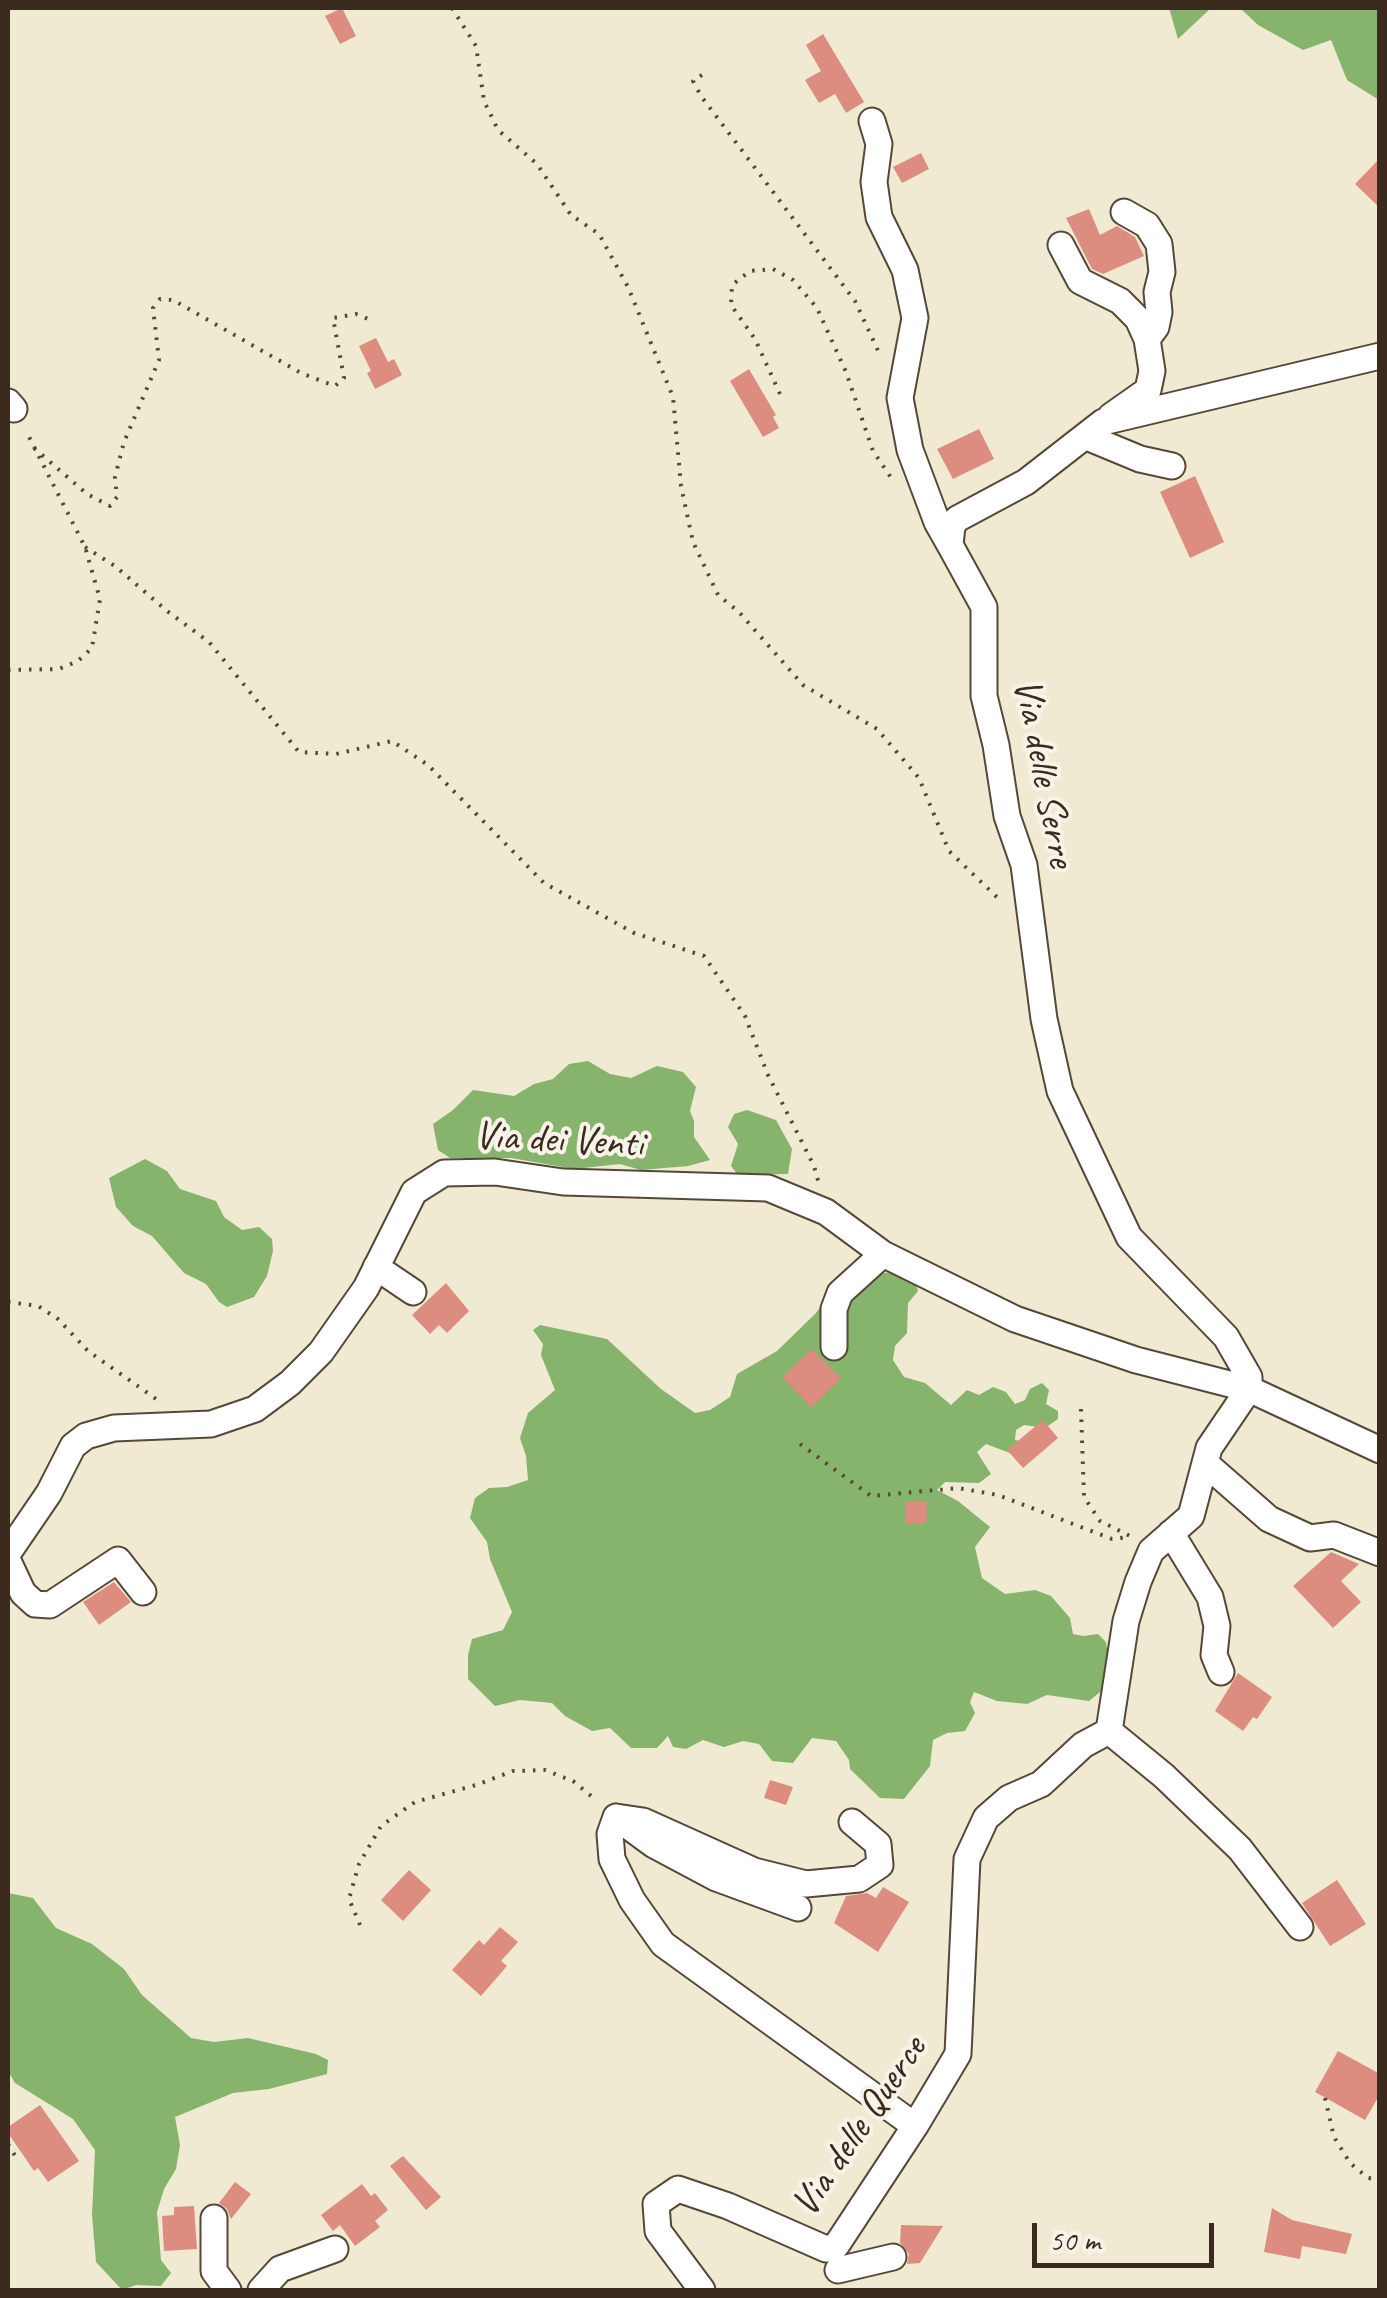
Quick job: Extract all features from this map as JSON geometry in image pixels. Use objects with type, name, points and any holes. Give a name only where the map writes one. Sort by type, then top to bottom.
[{"type":"street","points":[[872,121],[879,144],[874,182],[879,217],[904,270],[916,318],[900,398]]},
{"type":"street","points":[[1124,212],[1146,225],[1159,244],[1159,312],[1156,328],[1147,340]]},
{"type":"street","points":[[950,544],[952,526],[958,519],[1026,482],[1148,390],[1152,371],[1147,340],[1138,319],[1120,301],[1080,281],[1061,245]]},
{"type":"street","points":[[1095,430],[1380,356]]},
{"type":"street","name":"Via delle Serre","points":[[900,398],[910,450],[936,522],[984,607],[984,696],[1007,816],[1024,865],[1044,1019],[1060,1091],[1128,1237],[1226,1338],[1249,1377],[1250,1389]]},
{"type":"street","points":[[1095,430],[1140,459],[1172,466]]},
{"type":"street","name":"Via dei Venti","points":[[8,1553],[49,1493],[73,1446],[86,1436],[114,1428],[211,1424],[255,1409],[290,1383],[321,1352],[366,1288],[414,1192],[444,1173],[494,1172],[563,1182],[768,1188],[826,1212],[883,1254],[1016,1319],[1136,1360],[1250,1389],[1380,1450]]},
{"type":"street","points":[[834,1347],[834,1309],[840,1294],[883,1254]]},
{"type":"street","points":[[376,1268],[413,1292]]},
{"type":"street","points":[[1250,1389],[1209,1448],[1191,1516],[1151,1550],[1126,1621],[1109,1731],[1164,1776],[1240,1849],[1300,1928]]},
{"type":"street","points":[[1205,1462],[1268,1519],[1310,1538],[1334,1535],[1380,1553]]},
{"type":"street","points":[[1171,1534],[1210,1597],[1218,1626],[1214,1655],[1221,1672]]},
{"type":"street","points":[[8,1561],[24,1594],[35,1604],[50,1605],[118,1560],[143,1592]]},
{"type":"street","name":"Via delle Querce","points":[[702,2290],[658,2231],[656,2204],[678,2189],[728,2206],[826,2250],[842,2269],[958,2054],[967,1859],[986,1818],[1009,1798],[1041,1784],[1083,1745],[1109,1731]]},
{"type":"street","points":[[616,1817],[610,1834],[612,1860],[632,1900],[663,1944],[916,2126]]},
{"type":"street","points":[[616,1817],[643,1821],[754,1871],[806,1884],[859,1879],[880,1865],[878,1844],[852,1822]]},
{"type":"street","points":[[616,1817],[654,1845],[716,1878],[798,1908]]},
{"type":"street","points":[[214,2218],[214,2270],[228,2290]]},
{"type":"street","points":[[261,2290],[280,2269],[335,2249]]},
{"type":"street","points":[[842,2269],[894,2256]]},
{"type":"path","points":[[452,8],[476,46],[484,100],[498,130],[536,164],[571,215],[599,234],[628,287],[674,396],[681,486],[692,542],[718,595],[739,612],[804,685],[877,730],[919,778],[949,852],[1008,908]]},
{"type":"path","points":[[702,75],[694,81],[701,96],[854,301],[900,398]]},
{"type":"path","points":[[780,394],[754,340],[731,305],[732,285],[750,272],[773,268],[793,280],[817,308],[846,372],[873,451],[894,482]]},
{"type":"path","points":[[34,448],[87,494],[110,506],[117,497],[115,477],[124,442],[159,360],[153,308],[160,299],[174,300],[301,373],[334,386],[344,378],[334,318],[356,314],[368,319]]},
{"type":"path","points":[[8,670],[59,669],[78,660],[92,648],[100,599],[85,547],[11,406]]},
{"type":"path","points":[[85,547],[116,566],[210,642],[299,752],[336,754],[392,741],[428,765],[544,883],[634,932],[704,956],[745,1016],[768,1075],[814,1166],[826,1212]]},
{"type":"path","points":[[8,1302],[38,1306],[58,1319],[88,1351],[159,1401],[171,1425]]},
{"type":"path","points":[[800,1444],[871,1496],[958,1488],[998,1495],[1112,1539],[1135,1537],[1100,1521],[1084,1497],[1081,1409]]},
{"type":"path","points":[[360,1925],[349,1898],[360,1864],[381,1826],[416,1802],[476,1786],[513,1771],[545,1770],[574,1781],[616,1817]]},
{"type":"path","points":[[1325,2098],[1334,2137],[1350,2163],[1368,2178],[1380,2180]]},
{"type":"path","points":[[8,2144],[17,2159]]},
{"type":"green space","points":[[1169,8],[1211,8],[1178,39]]},
{"type":"green space","points":[[1240,8],[1379,8],[1379,100],[1347,80],[1331,40],[1303,50],[1258,25]]},
{"type":"green space","points":[[588,1061],[610,1074],[631,1078],[657,1066],[683,1072],[696,1087],[690,1111],[694,1137],[710,1160],[641,1170],[620,1164],[574,1169],[511,1158],[450,1158],[438,1150],[433,1124],[473,1090],[514,1096],[534,1084],[553,1079],[569,1064]]},
{"type":"green space","points":[[747,1110],[776,1120],[792,1149],[788,1174],[738,1175],[731,1166],[738,1144],[728,1127],[734,1114]]},
{"type":"green space","points":[[145,1159],[167,1171],[180,1189],[216,1201],[224,1217],[242,1230],[259,1227],[272,1239],[267,1276],[254,1297],[227,1307],[219,1302],[206,1284],[184,1273],[152,1236],[133,1226],[116,1207],[109,1178]]},
{"type":"green space","points":[[894,1272],[914,1277],[918,1291],[908,1303],[907,1333],[895,1346],[893,1360],[904,1377],[925,1383],[951,1405],[967,1390],[979,1395],[993,1387],[1006,1392],[1015,1404],[1042,1383],[1049,1390],[1046,1404],[1058,1411],[1058,1419],[1045,1428],[1024,1425],[1016,1430],[1015,1440],[1026,1442],[1018,1456],[986,1444],[977,1452],[991,1474],[979,1483],[945,1482],[937,1490],[958,1501],[990,1527],[975,1547],[982,1578],[1005,1594],[1035,1590],[1051,1596],[1070,1618],[1073,1634],[1098,1634],[1106,1642],[1109,1661],[1105,1688],[1089,1701],[1047,1695],[1027,1704],[997,1701],[974,1692],[970,1702],[975,1713],[965,1731],[933,1740],[930,1766],[904,1799],[880,1798],[850,1769],[849,1760],[836,1741],[812,1738],[793,1763],[772,1761],[759,1744],[743,1741],[724,1747],[703,1740],[686,1749],[673,1747],[668,1736],[657,1748],[631,1748],[610,1728],[592,1731],[565,1716],[552,1703],[520,1700],[495,1706],[468,1679],[468,1655],[472,1639],[503,1630],[512,1612],[487,1542],[470,1518],[475,1498],[489,1488],[528,1480],[520,1438],[528,1413],[555,1390],[541,1355],[543,1344],[533,1330],[540,1325],[607,1339],[661,1389],[695,1413],[710,1410],[730,1397],[737,1374],[777,1351],[815,1314],[843,1277]]},
{"type":"green space","points":[[8,1893],[33,1898],[56,1928],[92,1944],[124,1969],[142,1995],[191,2038],[214,2042],[248,2038],[328,2060],[327,2074],[269,2089],[233,2093],[175,2117],[180,2145],[176,2169],[157,2212],[161,2260],[171,2273],[161,2286],[136,2285],[122,2290],[96,2262],[92,2215],[95,2150],[73,2119],[15,2083],[8,2071]]},
{"type":"building","points":[[342,8],[356,36],[340,44],[325,16]]},
{"type":"building","points":[[823,34],[864,102],[846,113],[835,94],[819,103],[805,80],[821,71],[806,45]]},
{"type":"building","points":[[921,153],[929,169],[902,183],[893,167]]},
{"type":"building","points":[[1380,158],[1380,208],[1355,184]]},
{"type":"building","points":[[1089,209],[1100,235],[1117,226],[1135,237],[1144,256],[1103,274],[1092,269],[1066,218]]},
{"type":"building","points":[[376,338],[388,362],[394,359],[402,375],[375,389],[359,346]]},
{"type":"building","points":[[749,369],[776,415],[773,417],[779,428],[763,437],[730,381]]},
{"type":"building","points":[[979,429],[994,459],[953,479],[937,449]]},
{"type":"building","points":[[1195,476],[1224,542],[1190,558],[1160,492]]},
{"type":"building","points":[[446,1283],[469,1311],[447,1333],[439,1325],[430,1334],[412,1315]]},
{"type":"building","points":[[812,1349],[841,1379],[811,1407],[782,1377]]},
{"type":"building","points":[[1043,1420],[1058,1438],[1023,1468],[1007,1450]]},
{"type":"building","points":[[906,1501],[927,1502],[926,1524],[905,1523]]},
{"type":"building","points":[[1331,1552],[1359,1564],[1341,1581],[1361,1602],[1333,1628],[1293,1586]]},
{"type":"building","points":[[114,1582],[131,1602],[99,1625],[83,1602]]},
{"type":"building","points":[[1238,1673],[1272,1697],[1243,1731],[1215,1711]]},
{"type":"building","points":[[770,1780],[793,1787],[786,1805],[764,1798]]},
{"type":"building","points":[[409,1870],[431,1890],[403,1921],[381,1900]]},
{"type":"building","points":[[1337,1880],[1366,1924],[1330,1946],[1302,1903]]},
{"type":"building","points":[[883,1887],[909,1902],[878,1952],[834,1923],[846,1896],[867,1893],[876,1898]]},
{"type":"building","points":[[500,1927],[518,1942],[501,1961],[507,1966],[481,1996],[452,1970],[479,1940],[484,1945]]},
{"type":"building","points":[[1338,2051],[1380,2074],[1380,2094],[1365,2120],[1315,2092]]},
{"type":"building","points":[[40,2105],[79,2161],[48,2182],[38,2168],[34,2171],[8,2133],[8,2127]]},
{"type":"building","points":[[403,2156],[441,2197],[426,2210],[390,2166]]},
{"type":"building","points":[[235,2182],[251,2194],[231,2219],[219,2203]]},
{"type":"building","points":[[362,2184],[388,2210],[375,2221],[380,2227],[355,2246],[340,2225],[333,2231],[321,2215]]},
{"type":"building","points":[[194,2206],[197,2249],[164,2251],[162,2216],[174,2215],[174,2207]]},
{"type":"building","points":[[1272,2208],[1292,2220],[1352,2234],[1346,2254],[1302,2246],[1300,2259],[1264,2252]]},
{"type":"building","points":[[901,2225],[943,2226],[920,2263],[907,2264],[909,2254],[900,2243]]}]
